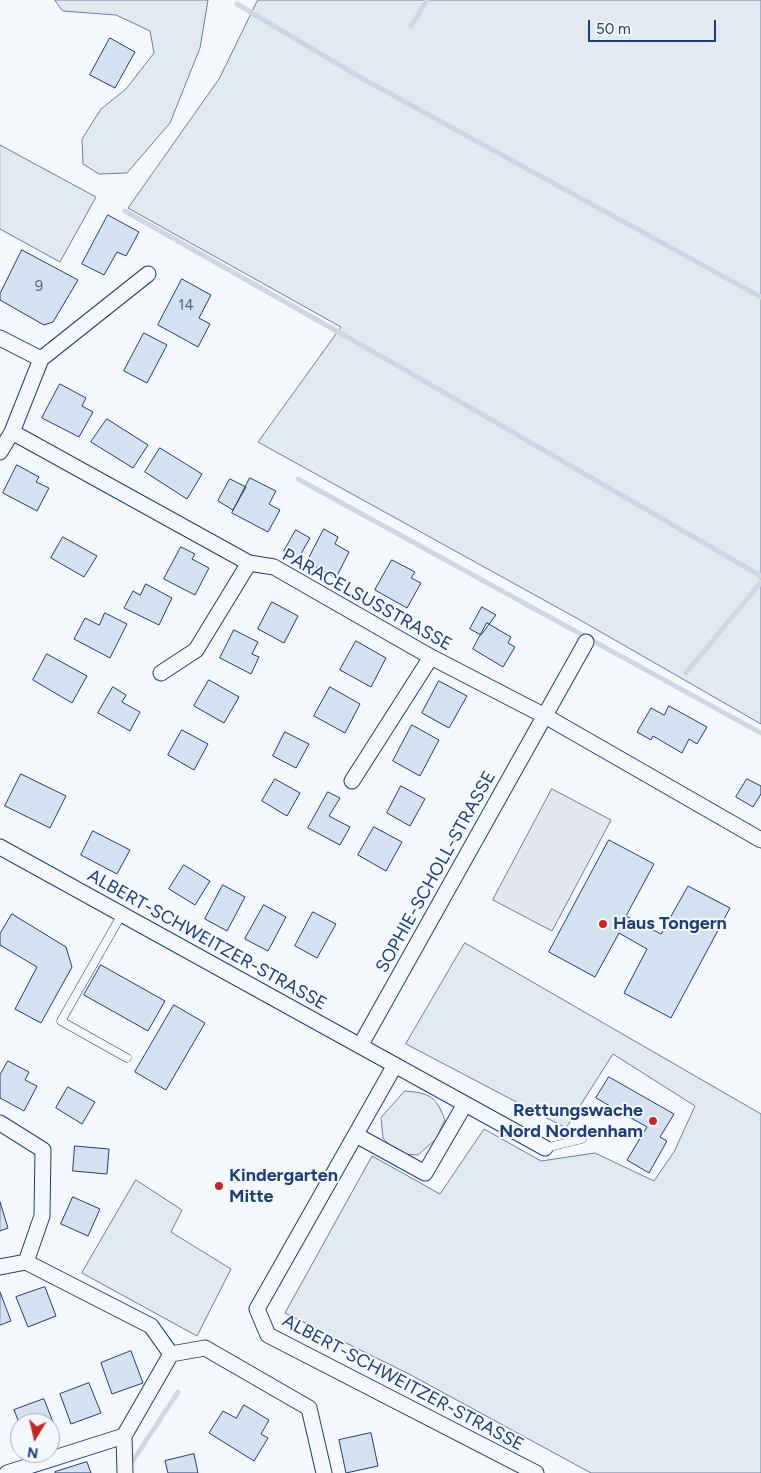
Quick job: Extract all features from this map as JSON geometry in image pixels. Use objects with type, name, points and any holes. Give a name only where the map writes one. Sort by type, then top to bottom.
[{"type":"street","points":[[0,452],[12,432],[41,359],[148,274]]},
{"type":"street","points":[[0,338],[41,359]]},
{"type":"street","name":"PARACELSUSSTRASSE","points":[[12,432],[249,563],[274,567],[431,657],[545,716],[761,840]]},
{"type":"street","points":[[161,674],[196,650],[249,563]]},
{"type":"street","name":"SOPHIE-SCHOLL-STRASSE","points":[[360,1046],[586,642]]},
{"type":"street","points":[[352,781],[431,657]]},
{"type":"street","name":"ALBERT-SCHWEITZER-STRASSE","points":[[0,847],[545,1148]]},
{"type":"street","name":"ALBERT-SCHWEITZER-STRASSE","points":[[395,1065],[257,1309],[268,1335],[536,1473]]},
{"type":"street","points":[[356,1135],[425,1173],[465,1104]]},
{"type":"street","points":[[0,1123],[43,1150],[42,1216],[26,1262]]},
{"type":"street","points":[[0,1267],[26,1262],[151,1326],[171,1354]]},
{"type":"street","points":[[171,1354],[205,1348],[309,1408],[324,1473]]},
{"type":"street","points":[[125,1473],[124,1436],[171,1354]]},
{"type":"street","points":[[7,1473],[124,1436]]},
{"type":"lane","points":[[122,914],[62,1021],[127,1058]]},
{"type":"lane","points":[[545,1148],[582,1139]]},
{"type":"shaded area","points":[[55,0],[208,0],[200,48],[170,123],[127,173],[99,174],[83,164],[82,139],[101,109],[126,89],[154,53],[150,31],[116,15],[63,11]]},
{"type":"shaded area","points":[[258,0],[761,0],[761,724],[580,620],[258,442],[341,327],[128,208],[219,79]]},
{"type":"shaded area","points":[[0,145],[96,197],[60,262],[0,229]]},
{"type":"shaded area","points":[[552,789],[611,820],[552,931],[493,900]]},
{"type":"shaded area","points":[[465,943],[761,1114],[761,1473],[591,1473],[409,1374],[285,1313],[372,1156],[440,1194],[484,1129],[541,1161],[595,1153],[654,1181],[674,1152],[695,1106],[613,1054],[566,1128],[406,1044]]},
{"type":"shaded area","points":[[405,1091],[427,1095],[439,1106],[445,1120],[436,1139],[418,1155],[398,1154],[383,1138],[381,1118]]},
{"type":"shaded area","points":[[136,1180],[182,1210],[171,1232],[231,1269],[197,1336],[82,1273]]},
{"type":"building","points":[[110,38],[135,52],[115,88],[90,75]]},
{"type":"building","points":[[108,215],[139,232],[126,256],[117,252],[104,275],[82,264]]},
{"type":"building","points":[[22,250],[78,280],[53,322],[44,325],[0,300],[0,294]]},
{"type":"building","points":[[182,279],[211,295],[199,318],[210,324],[198,347],[158,325]]},
{"type":"building","points":[[144,333],[167,345],[147,383],[124,371]]},
{"type":"building","points":[[60,384],[86,398],[82,406],[93,412],[79,437],[42,418]]},
{"type":"building","points":[[107,419],[148,445],[133,468],[91,442]]},
{"type":"building","points":[[160,448],[202,474],[187,499],[145,472]]},
{"type":"building","points":[[17,465],[39,477],[36,482],[49,488],[37,511],[3,493]]},
{"type":"building","points":[[250,478],[276,491],[269,504],[280,510],[268,532],[232,513]]},
{"type":"building","points":[[230,479],[246,487],[233,510],[218,501]]},
{"type":"building","points":[[324,529],[338,537],[335,544],[349,552],[336,578],[307,562]]},
{"type":"building","points":[[296,530],[310,538],[298,559],[284,551]]},
{"type":"building","points":[[63,537],[97,556],[84,577],[51,558]]},
{"type":"building","points":[[181,547],[195,554],[192,559],[209,568],[195,595],[164,579]]},
{"type":"building","points":[[392,560],[415,572],[411,578],[421,583],[407,608],[375,590]]},
{"type":"building","points":[[146,584],[172,598],[159,625],[124,608],[133,591],[140,595]]},
{"type":"building","points":[[272,602],[298,616],[284,643],[258,629]]},
{"type":"building","points":[[482,607],[496,615],[481,635],[470,629]]},
{"type":"building","points":[[105,613],[127,624],[110,658],[74,639],[85,618],[99,625]]},
{"type":"building","points":[[487,623],[511,637],[508,643],[515,647],[503,667],[473,649]]},
{"type":"building","points":[[234,630],[258,642],[252,654],[259,657],[251,674],[220,658]]},
{"type":"building","points":[[356,641],[386,658],[371,687],[340,670]]},
{"type":"building","points":[[47,654],[87,676],[72,703],[33,680]]},
{"type":"building","points":[[209,680],[239,697],[224,723],[194,706]]},
{"type":"building","points":[[439,681],[467,696],[449,728],[422,713]]},
{"type":"building","points":[[113,687],[126,695],[122,702],[140,712],[130,731],[98,713]]},
{"type":"building","points":[[330,687],[360,704],[345,733],[314,716]]},
{"type":"building","points":[[669,706],[707,727],[697,744],[689,739],[682,753],[653,736],[651,740],[637,732],[651,708],[664,715]]},
{"type":"building","points":[[412,725],[439,740],[420,776],[393,761]]},
{"type":"building","points":[[182,730],[208,744],[194,770],[168,755]]},
{"type":"building","points":[[285,732],[309,744],[296,768],[273,756]]},
{"type":"building","points":[[21,774],[66,796],[50,828],[5,806]]},
{"type":"building","points":[[275,779],[300,793],[287,816],[262,801]]},
{"type":"building","points":[[747,779],[761,786],[761,794],[753,807],[736,797]]},
{"type":"building","points":[[401,786],[425,799],[410,826],[387,813]]},
{"type":"building","points":[[328,792],[340,798],[329,816],[350,827],[340,845],[308,828]]},
{"type":"building","points":[[374,827],[402,842],[386,871],[358,855]]},
{"type":"building","points":[[93,831],[130,850],[117,874],[81,855]]},
{"type":"building","name":"Haus Tongern","points":[[609,840],[654,864],[626,916],[661,934],[688,886],[730,908],[671,1018],[624,993],[647,949],[619,933],[595,977],[549,952]]},
{"type":"building","points":[[184,865],[210,881],[195,905],[169,889]]},
{"type":"building","points":[[223,885],[245,897],[227,931],[205,919]]},
{"type":"building","points":[[264,905],[286,917],[268,951],[245,939]]},
{"type":"building","points":[[313,912],[336,924],[317,958],[295,946]]},
{"type":"building","points":[[12,914],[66,947],[72,967],[41,1023],[15,1009],[37,967],[0,945],[0,934]]},
{"type":"building","points":[[101,965],[165,1001],[148,1031],[84,995]]},
{"type":"building","points":[[174,1005],[205,1023],[166,1090],[135,1072]]},
{"type":"building","points":[[8,1061],[29,1072],[25,1080],[37,1086],[24,1111],[0,1098],[0,1075]]},
{"type":"building","name":"Rettungswache Nord Nordenham","points":[[609,1077],[674,1114],[660,1137],[667,1141],[649,1173],[627,1160],[647,1127],[596,1098]]},
{"type":"building","points":[[68,1087],[95,1102],[82,1124],[56,1108]]},
{"type":"building","points":[[75,1146],[109,1149],[107,1174],[73,1171]]},
{"type":"building","points":[[73,1197],[100,1209],[88,1236],[61,1224]]},
{"type":"building","points":[[0,1202],[8,1228],[0,1231]]},
{"type":"building","points":[[45,1287],[56,1316],[28,1327],[16,1297]]},
{"type":"building","points":[[0,1292],[11,1321],[0,1325]]},
{"type":"building","points":[[131,1351],[143,1383],[112,1394],[101,1363]]},
{"type":"building","points":[[89,1383],[101,1413],[71,1424],[60,1394]]},
{"type":"building","points":[[44,1399],[49,1413],[15,1413],[14,1410]]},
{"type":"building","points":[[244,1405],[269,1420],[261,1434],[268,1438],[254,1461],[209,1433],[223,1411],[236,1418]]},
{"type":"building","points":[[371,1433],[378,1466],[346,1473],[339,1440]]},
{"type":"building","points":[[194,1454],[198,1473],[168,1473],[165,1461]]},
{"type":"building","points":[[87,1462],[91,1473],[55,1473],[55,1472]]},
{"type":"waterway","points":[[411,26],[427,0]]},
{"type":"waterway","points":[[237,4],[356,75],[761,297]]},
{"type":"waterway","points":[[125,211],[400,367],[761,576]]},
{"type":"waterway","points":[[298,479],[761,733]]},
{"type":"waterway","points":[[686,673],[761,582]]},
{"type":"waterway","points":[[132,1462],[178,1392]]},
{"type":"place","name":"Haus Tongern","points":[[603,924]]},
{"type":"place","name":"Rettungswache Nord Nordenham","points":[[653,1121]]},
{"type":"place","name":"Kindergarten Mitte","points":[[219,1186]]}]
